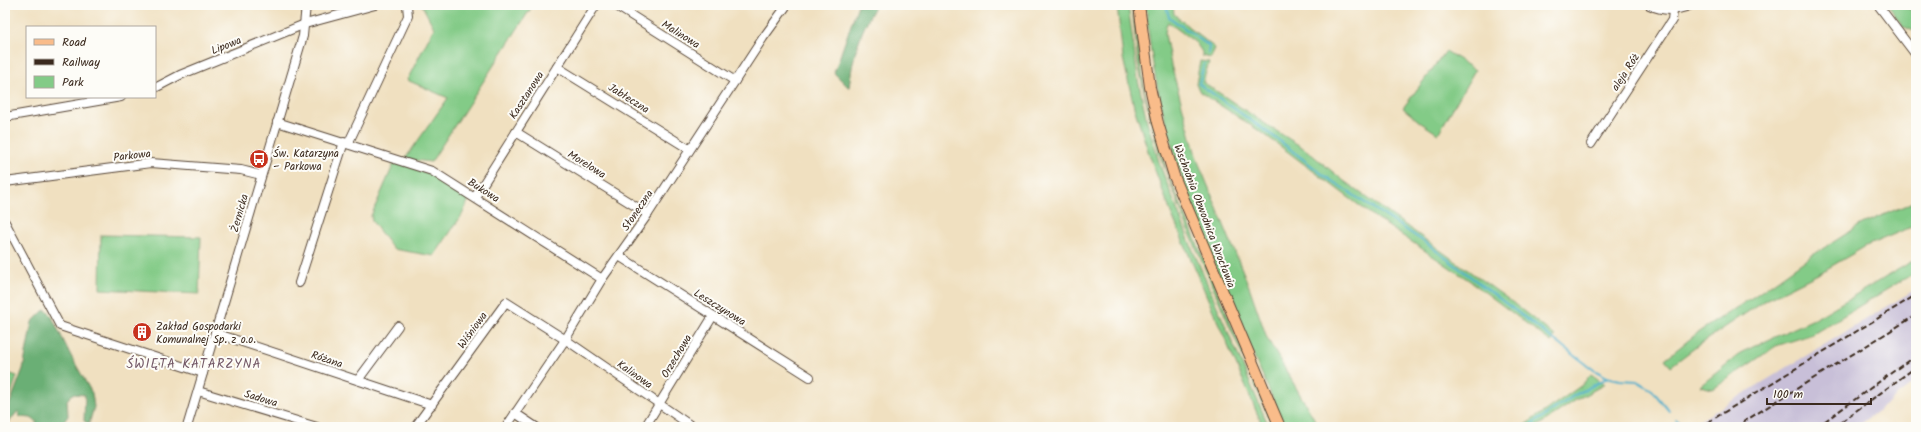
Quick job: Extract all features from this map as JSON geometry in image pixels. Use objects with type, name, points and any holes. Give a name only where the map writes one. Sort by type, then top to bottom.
[{"type":"main road","name":"Wschodnia Obwodnica Wrocławia","points":[[1139,5],[1143,46],[1150,87],[1158,123],[1172,170],[1212,270],[1280,427]]},
{"type":"street","name":"Żernicka","points":[[187,427],[306,24],[306,5]]},
{"type":"street","name":"Lipowa","points":[[156,88],[180,76],[306,24],[375,5]]},
{"type":"street","points":[[299,283],[346,143],[408,16],[407,5]]},
{"type":"street","name":"Kasztanowa","points":[[474,197],[596,5]]},
{"type":"street","name":"Malinowa","points":[[615,5],[735,81]]},
{"type":"street","name":"Słoneczna","points":[[506,427],[565,340],[602,279],[648,214],[689,149],[787,5]]},
{"type":"street","points":[[1649,5],[1663,10],[1673,11],[1691,5]]},
{"type":"street","points":[[1878,5],[1916,55]]},
{"type":"street","name":"aleja Róż","points":[[1591,144],[1672,20],[1673,11]]},
{"type":"street","name":"Jabłeczna","points":[[558,67],[689,149]]},
{"type":"street","points":[[5,117],[115,98]]},
{"type":"street","name":"Bukowa","points":[[277,122],[432,171],[602,279]]},
{"type":"street","name":"Morelowa","points":[[516,132],[648,214]]},
{"type":"street","name":"Parkowa","points":[[5,182],[151,163],[241,170],[261,175]]},
{"type":"street","points":[[5,222],[60,326],[203,373]]},
{"type":"street","name":"Leszczynowa","points":[[619,256],[810,377]]},
{"type":"street","name":"Wiśniowa","points":[[415,427],[506,302],[565,340]]},
{"type":"street","name":"Orzechowa","points":[[645,427],[713,316]]},
{"type":"street","points":[[358,380],[398,326]]},
{"type":"street","name":"Różana","points":[[215,333],[432,405]]},
{"type":"street","name":"Kalinowa","points":[[565,340],[693,427]]},
{"type":"street","name":"Sadowa","points":[[198,391],[317,427]]},
{"type":"street","points":[[515,413],[536,427]]},
{"type":"shaded area","points":[[316,5],[342,5],[323,10]]},
{"type":"shaded area","points":[[1916,289],[1916,381],[1857,427],[1689,427]]},
{"type":"green space","points":[[422,5],[533,5],[431,162],[405,159],[448,98],[407,80],[434,28]]},
{"type":"green space","points":[[858,5],[876,5],[861,35],[849,88],[834,73]]},
{"type":"green space","points":[[1117,5],[1128,5],[1138,80],[1147,121],[1160,165],[1192,248],[1269,427],[1263,427],[1171,213],[1149,154],[1134,107],[1123,58]]},
{"type":"green space","points":[[1132,5],[1145,92],[1167,172],[1275,427],[1273,427],[1188,229],[1159,153],[1138,63]]},
{"type":"green space","points":[[1146,5],[1173,5],[1174,14],[1215,48],[1211,58],[1202,56],[1202,52],[1196,43],[1168,22],[1166,26],[1165,34],[1171,65],[1197,159],[1250,289],[1267,338],[1319,427],[1285,427],[1218,273],[1179,169],[1164,115],[1152,61]]},
{"type":"green space","points":[[1888,5],[1900,5],[1916,12],[1916,32],[1902,26]]},
{"type":"green space","points":[[1446,51],[1475,70],[1438,134],[1421,123],[1403,108]]},
{"type":"green space","points":[[1200,61],[1209,62],[1203,82],[1305,149],[1344,181],[1508,299],[1555,336],[1551,342],[1470,281],[1376,218],[1264,134],[1200,92],[1196,84]]},
{"type":"green space","points":[[395,161],[434,175],[470,197],[462,215],[434,256],[393,249],[372,221],[371,216]]},
{"type":"green space","points":[[1916,201],[1916,225],[1866,246],[1818,274],[1764,301],[1700,344],[1671,366],[1665,359],[1700,331],[1756,295],[1811,256],[1862,224]]},
{"type":"green space","points":[[101,235],[201,237],[199,294],[100,289]]},
{"type":"green space","points":[[1916,259],[1916,272],[1813,334],[1776,346],[1713,389],[1700,386],[1742,352],[1816,318]]},
{"type":"green space","points":[[46,310],[51,315],[71,356],[92,393],[94,407],[89,424],[84,421],[85,395],[73,394],[67,400],[68,416],[60,427],[51,427],[51,423],[46,427],[34,427],[37,422],[31,418],[20,417],[18,411],[5,427],[5,416],[23,369],[32,322]]},
{"type":"green space","points":[[5,372],[17,376],[5,411]]},
{"type":"green space","points":[[1591,374],[1605,384],[1576,400],[1536,427],[1522,427],[1582,385]]},
{"type":"waterway","points":[[1166,5],[1169,17],[1209,46],[1208,54]]},
{"type":"waterway","points":[[1204,64],[1199,84],[1276,138],[1326,177],[1426,243],[1594,370],[1607,377],[1620,380],[1637,381],[1652,390],[1669,411]]},
{"type":"waterway","points":[[1528,427],[1575,395],[1607,378]]},
{"type":"waterway","points":[[1676,420],[1684,427]]},
{"type":"railway","points":[[1700,427],[1916,295]]},
{"type":"railway","points":[[1735,427],[1916,315]]},
{"type":"railway","points":[[1817,427],[1916,355]]},
{"type":"railway","points":[[1834,427],[1916,367]]},
{"type":"place","name":"Św. Katarzyna – Parkowa","points":[[259,159]]},
{"type":"place","name":"Zakład Gospodarki Komunalnej Sp. z o.o.","points":[[142,332]]},
{"type":"district","name":"ŚWIĘTA KATARZYNA","points":[[194,363]]}]
